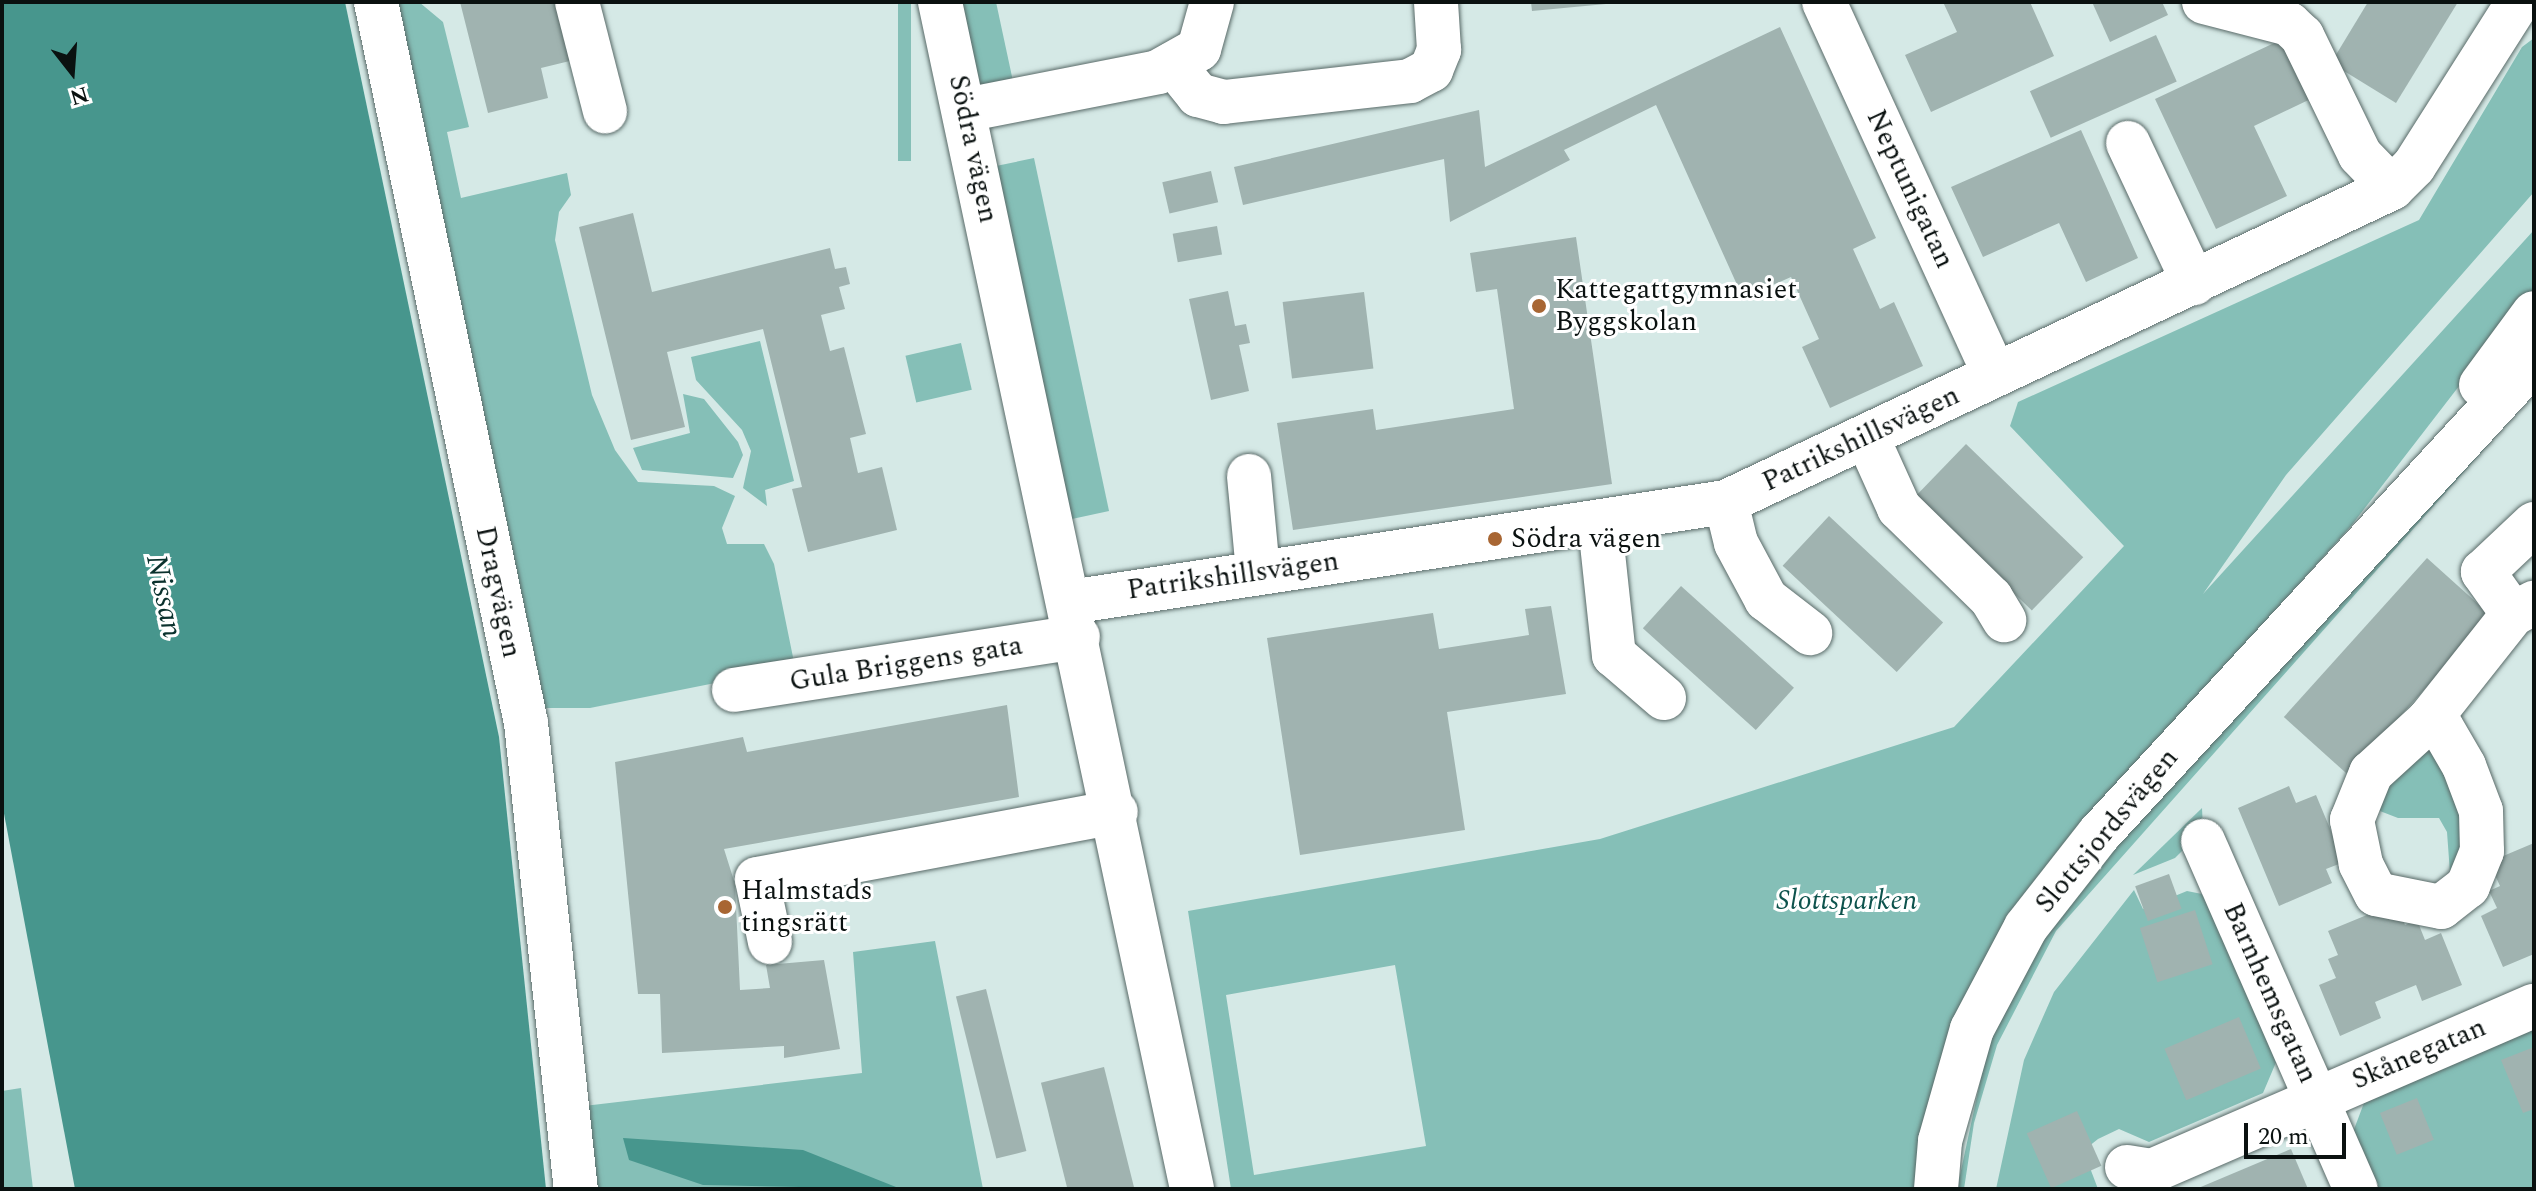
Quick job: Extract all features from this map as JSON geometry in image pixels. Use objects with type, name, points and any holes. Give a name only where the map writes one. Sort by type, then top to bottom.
[{"type":"street","name":"Dragvägen","points":[[376,2],[526,723],[576,1189]]},
{"type":"street","points":[[577,2],[605,111]]},
{"type":"street","name":"Södra vägen","points":[[940,2],[1116,812],[1192,1189]]},
{"type":"street","points":[[965,110],[1173,64],[1199,49],[1212,2]]},
{"type":"street","points":[[1173,64],[1198,95],[1224,102],[1410,81],[1431,70],[1439,50],[1436,2]]},
{"type":"street","name":"Neptunigatan","points":[[1824,2],[1995,375]]},
{"type":"street","points":[[2204,2],[2289,24],[2302,36],[2360,155],[2392,188]]},
{"type":"street","name":"Patrikshillsvägen","points":[[1074,620],[1258,572],[1600,525],[1726,502],[2392,188],[2414,166],[2518,2]]},
{"type":"street","points":[[2128,143],[2194,283]]},
{"type":"street","name":"Slottsjordsvägen","points":[[2376,527],[2534,313]]},
{"type":"street","name":"Slottsjordsvägen","points":[[1936,1189],[1940,1141],[1972,1029],[2026,927],[2099,834],[2376,527],[2534,362]]},
{"type":"street","points":[[1867,437],[1899,508],[1991,598],[2004,620]]},
{"type":"street","points":[[1249,476],[1258,572]]},
{"type":"street","points":[[1726,502],[1736,543],[1766,599],[1810,633]]},
{"type":"street","points":[[2429,720],[2523,608],[2483,572],[2534,524]]},
{"type":"street","points":[[1600,525],[1614,655],[1664,698]]},
{"type":"street","name":"Gula Briggens gata","points":[[734,690],[1074,620]]},
{"type":"street","points":[[770,942],[757,879],[1116,812]]},
{"type":"street","name":"Barnhemsgatan","points":[[2203,841],[2356,1189]]},
{"type":"street","name":"Skånegatan","points":[[2127,1167],[2152,1171],[2534,1006]]},
{"type":"green space","points":[[380,2],[419,2],[443,22],[469,127],[447,132],[461,198],[567,173],[571,195],[559,212],[555,240],[592,395],[615,450],[638,482],[714,486],[735,496],[722,528],[727,544],[764,544],[774,564],[795,667],[590,708],[542,708]]},
{"type":"green space","points":[[898,2],[911,2],[911,161],[898,161]]},
{"type":"green space","points":[[953,2],[996,2],[1014,86],[976,86]]},
{"type":"green space","name":"Slottsparken","points":[[2534,38],[2534,192],[2286,475],[2203,594],[2534,230],[2534,289],[2351,526],[2078,830],[1917,1189],[1231,1189],[1188,911],[1600,839],[1954,727],[2124,546],[2010,426],[2018,402],[2419,220],[2522,47]],"holes":[[[1395,965],[1426,1146],[1254,1175],[1226,995]]]},
{"type":"green space","points":[[1034,158],[1109,511],[1065,520],[990,167]]},
{"type":"green space","points":[[760,341],[794,481],[765,490],[767,506],[743,488],[751,451],[742,430],[696,380],[691,357]]},
{"type":"green space","points":[[961,343],[972,390],[916,403],[905,356]]},
{"type":"green space","points":[[2534,393],[2056,931],[1997,1045],[1974,1123],[1964,1189],[1957,1189],[1988,1045],[2031,955],[2104,859]]},
{"type":"green space","points":[[683,394],[704,399],[738,442],[743,455],[733,478],[642,470],[633,448],[690,433]]},
{"type":"green space","points":[[2416,747],[2436,751],[2476,845],[2450,873],[2447,832],[2439,818],[2398,818],[2367,806]]},
{"type":"green space","points":[[2202,808],[2203,830],[2175,858],[2133,875]]},
{"type":"green space","points":[[2134,890],[2143,909],[2187,891],[2207,895],[2277,1060],[2263,1093],[2149,1142],[2119,1129],[2098,1139],[2088,1147],[2087,1160],[2098,1189],[1996,1189],[2024,1060],[2054,992]]},
{"type":"green space","points":[[935,941],[983,1189],[593,1189],[584,1106],[862,1073],[853,952]]},
{"type":"green space","points":[[2534,1024],[2534,1189],[2379,1189],[2353,1132],[2367,1095]]},
{"type":"green space","points":[[21,1088],[33,1189],[2,1189],[2,1091]]},
{"type":"water","name":"Nissan","points":[[2,2],[345,2],[499,737],[546,1189],[75,1189],[2,803]]},
{"type":"water","points":[[623,1138],[803,1150],[901,1189],[703,1185],[629,1160]]},
{"type":"building","points":[[460,2],[563,2],[578,59],[541,68],[548,98],[488,113]]},
{"type":"building","points":[[1531,2],[1605,2],[1606,4],[1532,11]]},
{"type":"building","points":[[1943,2],[2030,2],[2054,56],[1931,112],[1905,55],[1957,32]]},
{"type":"building","points":[[2092,2],[2162,2],[2168,15],[2110,42]]},
{"type":"building","points":[[2368,2],[2458,2],[2396,103],[2331,63]]},
{"type":"building","points":[[1780,27],[1876,238],[1853,249],[1880,309],[1894,302],[1923,366],[1830,408],[1802,347],[1819,339],[1791,277],[1743,298],[1656,105],[1564,150],[1570,160],[1450,222],[1444,159],[1243,205],[1234,167],[1479,110],[1485,167]]},
{"type":"building","points":[[2156,35],[2177,82],[2051,138],[2030,91]]},
{"type":"building","points":[[2291,35],[2319,95],[2254,126],[2287,196],[2216,229],[2155,99]]},
{"type":"building","points":[[2081,130],[2138,258],[2086,282],[2059,223],[1983,257],[1951,187]]},
{"type":"building","points":[[1211,171],[1218,202],[1169,213],[1162,182]]},
{"type":"building","points":[[633,213],[652,292],[830,248],[835,269],[846,267],[850,284],[839,287],[845,309],[821,315],[830,351],[844,347],[866,434],[850,438],[858,473],[882,467],[897,530],[808,552],[792,489],[802,487],[763,329],[667,352],[685,427],[631,440],[579,227]]},
{"type":"building","points":[[1217,226],[1222,255],[1178,262],[1173,234]]},
{"type":"building","points":[[1576,237],[1612,484],[1293,530],[1277,423],[1373,409],[1376,430],[1514,409],[1497,289],[1476,292],[1470,253]]},
{"type":"building","points":[[1228,291],[1235,326],[1246,324],[1250,343],[1239,345],[1249,391],[1211,400],[1189,299]]},
{"type":"building","points":[[1364,292],[1373,368],[1292,378],[1283,302]]},
{"type":"building","points":[[1966,444],[2083,557],[2032,610],[1915,497]]},
{"type":"building","points":[[1829,516],[1943,622],[1897,672],[1783,566]]},
{"type":"building","points":[[2427,558],[2491,616],[2348,775],[2284,717]]},
{"type":"building","points":[[1681,586],[1794,688],[1756,730],[1643,628]]},
{"type":"building","points":[[1551,606],[1566,694],[1447,712],[1465,830],[1300,855],[1267,638],[1433,613],[1439,649],[1529,635],[1525,609]]},
{"type":"building","points":[[1007,705],[1019,797],[724,849],[735,884],[740,990],[770,988],[766,965],[824,960],[840,1049],[784,1058],[784,1046],[662,1053],[660,994],[638,994],[615,762],[743,737],[747,752]]},
{"type":"building","points":[[2289,786],[2296,803],[2316,795],[2344,862],[2326,869],[2332,883],[2279,906],[2238,808]]},
{"type":"building","points":[[2534,843],[2534,954],[2503,967],[2481,916],[2497,908],[2489,891],[2500,886],[2489,862]]},
{"type":"building","points":[[2169,874],[2182,909],[2148,921],[2135,886]]},
{"type":"building","points":[[2396,903],[2405,925],[2417,920],[2425,940],[2441,933],[2462,985],[2422,1001],[2416,985],[2375,1002],[2381,1018],[2340,1036],[2319,985],[2336,978],[2328,959],[2338,955],[2328,931]]},
{"type":"building","points":[[2195,910],[2213,964],[2157,982],[2140,928]]},
{"type":"building","points":[[986,989],[1026,1151],[996,1159],[956,996]]},
{"type":"building","points":[[2239,1017],[2261,1069],[2186,1100],[2164,1049]]},
{"type":"building","points":[[2534,1047],[2534,1109],[2523,1113],[2501,1060]]},
{"type":"building","points":[[1104,1067],[1134,1189],[1067,1189],[1041,1083]]},
{"type":"building","points":[[2417,1098],[2434,1140],[2397,1155],[2380,1113]]},
{"type":"building","points":[[2077,1111],[2101,1166],[2051,1188],[2027,1133]]},
{"type":"building","points":[[2291,1149],[2308,1189],[2196,1189]]},
{"type":"place","name":"Kattegattgymnasiet Byggskolan","points":[[1539,306]]},
{"type":"place","name":"Södra vägen","points":[[1495,539]]},
{"type":"place","name":"Halmstads tingsrätt","points":[[725,907]]}]
